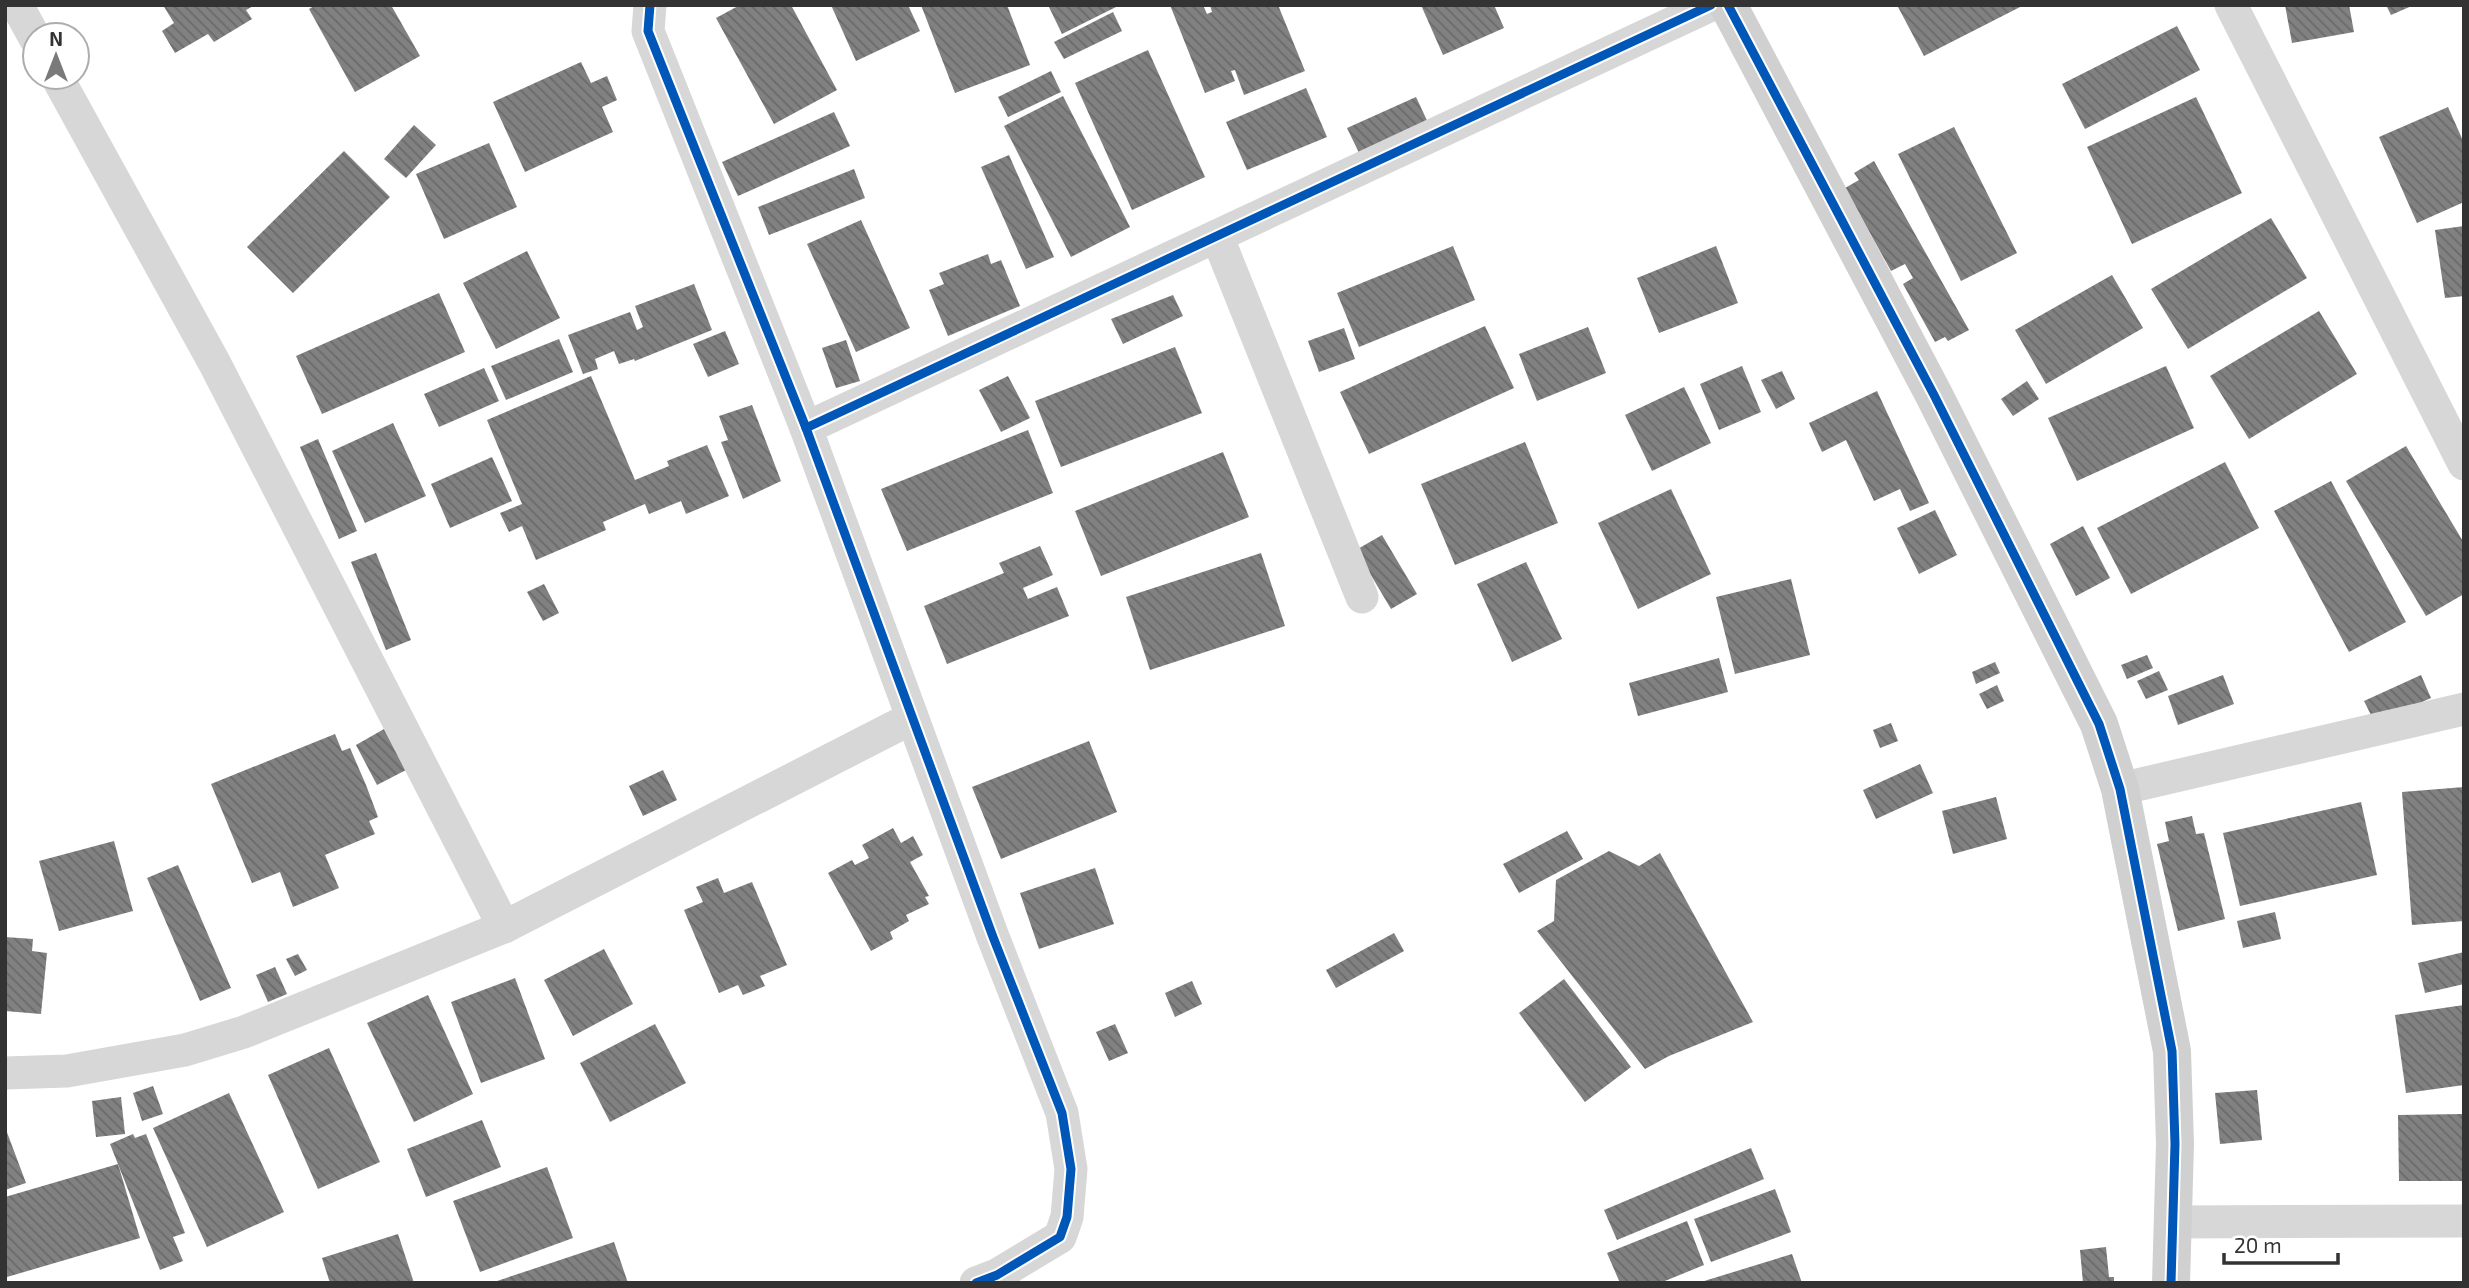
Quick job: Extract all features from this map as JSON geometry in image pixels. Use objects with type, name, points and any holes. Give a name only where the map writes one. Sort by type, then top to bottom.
[{"type":"street","points":[[17,5],[26,21]]},
{"type":"street","points":[[650,5],[648,31],[806,428],[993,937],[1044,1061],[1062,1113],[1071,1169],[1067,1217],[1060,1237],[997,1275],[976,1283]]},
{"type":"street","points":[[806,428],[1711,5]]},
{"type":"street","points":[[1728,5],[1940,407],[2099,724],[2120,789],[2172,1051],[2171,1283]]},
{"type":"street","points":[[2231,5],[2464,464]]},
{"type":"street","points":[[65,91],[215,364],[504,928]]},
{"type":"street","points":[[1217,236],[1362,597]]},
{"type":"street","points":[[2120,789],[2464,709]]},
{"type":"street","points":[[5,1073],[67,1071],[185,1050],[244,1032],[504,928],[912,718]]},
{"type":"street","points":[[2173,1222],[2464,1220]]},
{"type":"building","points":[[163,5],[255,5],[246,10],[252,19],[214,42],[208,34],[175,53],[162,31],[174,23]]},
{"type":"building","points":[[316,5],[391,5],[420,56],[355,92],[309,9]]},
{"type":"building","points":[[740,5],[791,5],[837,90],[774,124],[716,18]]},
{"type":"building","points":[[831,5],[908,5],[920,31],[856,61]]},
{"type":"building","points":[[921,5],[1007,5],[1030,65],[955,93]]},
{"type":"building","points":[[1048,5],[1120,5],[1062,34]]},
{"type":"building","points":[[1170,5],[1203,5],[1207,14],[1212,12],[1210,5],[1278,5],[1305,71],[1244,95],[1235,70],[1231,71],[1235,81],[1205,93]]},
{"type":"building","points":[[1421,5],[1494,5],[1504,28],[1443,55]]},
{"type":"building","points":[[1897,5],[2024,5],[1924,56]]},
{"type":"building","points":[[2285,5],[2349,5],[2354,32],[2292,43]]},
{"type":"building","points":[[2386,5],[2414,5],[2391,15]]},
{"type":"building","points":[[1113,12],[1122,31],[1064,59],[1054,42]]},
{"type":"building","points":[[2177,26],[2200,70],[2085,129],[2062,84]]},
{"type":"building","points":[[1148,50],[1205,177],[1132,210],[1075,83]]},
{"type":"building","points":[[581,62],[591,83],[607,76],[617,100],[602,107],[613,132],[525,172],[493,102]]},
{"type":"building","points":[[1051,71],[1061,92],[1008,117],[998,97]]},
{"type":"building","points":[[1306,88],[1327,137],[1247,170],[1226,122]]},
{"type":"building","points":[[1063,96],[1130,227],[1071,257],[1004,126]]},
{"type":"building","points":[[1416,97],[1431,129],[1362,159],[1347,128]]},
{"type":"building","points":[[2196,97],[2242,193],[2132,244],[2087,147]]},
{"type":"building","points":[[2448,107],[2464,143],[2464,202],[2417,223],[2379,137]]},
{"type":"building","points":[[834,112],[850,146],[738,196],[722,162]]},
{"type":"building","points":[[414,125],[436,145],[406,178],[384,159]]},
{"type":"building","points":[[1954,127],[2017,253],[1961,281],[1898,154]]},
{"type":"building","points":[[489,143],[517,207],[444,239],[416,174]]},
{"type":"building","points":[[344,151],[390,197],[293,293],[247,247]]},
{"type":"building","points":[[1009,155],[1054,257],[1026,269],[981,167]]},
{"type":"building","points":[[1874,161],[1969,330],[1948,341],[1945,337],[1935,342],[1903,284],[1913,278],[1905,264],[1891,271],[1845,188],[1859,180],[1854,173]]},
{"type":"building","points":[[854,169],[865,198],[769,235],[758,207]]},
{"type":"building","points":[[2271,218],[2307,278],[2188,349],[2151,289]]},
{"type":"building","points":[[861,220],[910,328],[856,352],[807,244]]},
{"type":"building","points":[[2464,226],[2464,296],[2445,298],[2435,230]]},
{"type":"building","points":[[1453,246],[1475,300],[1359,347],[1337,293]]},
{"type":"building","points":[[1716,246],[1738,303],[1659,333],[1637,278]]},
{"type":"building","points":[[527,251],[560,318],[496,349],[463,283]]},
{"type":"building","points":[[988,254],[991,264],[1001,260],[1020,306],[948,336],[929,290],[944,284],[939,273]]},
{"type":"building","points":[[2112,275],[2143,328],[2046,384],[2015,330]]},
{"type":"building","points":[[694,284],[712,330],[635,361],[634,359],[619,364],[614,351],[595,359],[598,369],[583,374],[568,335],[630,312],[637,330],[643,327],[635,306]]},
{"type":"building","points":[[439,293],[465,352],[322,414],[296,356]]},
{"type":"building","points":[[1173,295],[1183,316],[1123,344],[1111,319]]},
{"type":"building","points":[[2319,311],[2357,374],[2249,439],[2210,376]]},
{"type":"building","points":[[1485,326],[1514,388],[1369,454],[1340,392]]},
{"type":"building","points":[[1588,327],[1606,373],[1537,401],[1519,354]]},
{"type":"building","points":[[1344,328],[1355,359],[1319,372],[1308,341]]},
{"type":"building","points":[[725,331],[739,364],[708,377],[693,344]]},
{"type":"building","points":[[559,339],[573,372],[506,400],[491,366]]},
{"type":"building","points":[[846,340],[860,381],[836,388],[822,348]]},
{"type":"building","points":[[1175,347],[1202,413],[1061,467],[1035,401]]},
{"type":"building","points":[[1742,366],[1761,412],[1719,430],[1700,384]]},
{"type":"building","points":[[2166,366],[2194,428],[2077,481],[2048,418]]},
{"type":"building","points":[[484,368],[499,401],[439,427],[424,394]]},
{"type":"building","points":[[1782,371],[1795,399],[1776,409],[1761,380]]},
{"type":"building","points":[[591,376],[635,480],[669,466],[667,461],[707,445],[729,496],[686,514],[681,501],[649,514],[645,504],[603,522],[606,530],[536,560],[522,526],[509,532],[500,513],[522,504],[487,420]]},
{"type":"building","points":[[1008,376],[1030,418],[1001,432],[979,390]]},
{"type":"building","points":[[2027,381],[2039,399],[2013,416],[2001,399]]},
{"type":"building","points":[[1684,387],[1711,443],[1652,471],[1625,415]]},
{"type":"building","points":[[1877,391],[1929,503],[1910,511],[1900,489],[1874,501],[1846,440],[1822,452],[1809,423]]},
{"type":"building","points":[[752,405],[781,481],[743,499],[721,442],[728,440],[719,416]]},
{"type":"building","points":[[393,423],[426,496],[365,523],[332,451]]},
{"type":"building","points":[[1028,430],[1053,493],[907,551],[881,489]]},
{"type":"building","points":[[318,439],[357,531],[339,539],[300,447]]},
{"type":"building","points":[[1525,442],[1558,523],[1455,565],[1421,484]]},
{"type":"building","points":[[2406,446],[2464,543],[2464,594],[2426,616],[2346,481]]},
{"type":"building","points":[[1223,452],[1249,517],[1101,576],[1075,511]]},
{"type":"building","points":[[492,457],[512,501],[450,528],[431,484]]},
{"type":"building","points":[[2225,462],[2259,528],[2131,594],[2097,528]]},
{"type":"building","points":[[2331,481],[2406,622],[2349,652],[2274,511]]},
{"type":"building","points":[[1671,489],[1711,574],[1638,609],[1598,523]]},
{"type":"building","points":[[1935,510],[1957,555],[1919,574],[1897,528]]},
{"type":"building","points":[[2083,526],[2110,578],[2076,596],[2050,544]]},
{"type":"building","points":[[1382,535],[1417,594],[1391,609],[1356,550]]},
{"type":"building","points":[[1040,546],[1053,575],[1023,588],[1028,599],[1057,587],[1069,616],[947,664],[924,606],[1004,573],[999,563]]},
{"type":"building","points":[[376,553],[411,640],[386,650],[351,562]]},
{"type":"building","points":[[1261,553],[1285,626],[1150,670],[1126,597]]},
{"type":"building","points":[[1526,562],[1562,639],[1512,662],[1477,584]]},
{"type":"building","points":[[1791,579],[1810,655],[1735,674],[1716,597]]},
{"type":"building","points":[[544,584],[559,613],[543,621],[527,592]]},
{"type":"building","points":[[2147,655],[2153,668],[2127,679],[2121,665]]},
{"type":"building","points":[[1719,658],[1728,692],[1638,716],[1629,683]]},
{"type":"building","points":[[1995,662],[2000,673],[1976,684],[1972,672]]},
{"type":"building","points":[[2159,671],[2168,690],[2146,699],[2137,681]]},
{"type":"building","points":[[2223,675],[2234,704],[2178,725],[2168,696]]},
{"type":"building","points":[[2421,675],[2431,698],[2375,723],[2364,701]]},
{"type":"building","points":[[1997,685],[2004,701],[1987,709],[1979,694]]},
{"type":"building","points":[[1891,723],[1898,741],[1880,748],[1873,730]]},
{"type":"building","points":[[384,729],[406,770],[377,785],[356,745]]},
{"type":"building","points":[[335,734],[342,751],[350,748],[366,785],[378,817],[369,821],[375,834],[325,855],[339,888],[293,907],[280,872],[252,883],[211,784]]},
{"type":"building","points":[[1089,741],[1117,812],[1001,859],[972,787]]},
{"type":"building","points":[[1920,764],[1933,793],[1876,819],[1863,790]]},
{"type":"building","points":[[663,770],[677,800],[643,816],[629,786]]},
{"type":"building","points":[[2464,787],[2464,921],[2412,925],[2402,792]]},
{"type":"building","points":[[1996,797],[2007,839],[1953,854],[1942,811]]},
{"type":"building","points":[[2361,802],[2377,875],[2240,906],[2223,833]]},
{"type":"building","points":[[2192,816],[2196,834],[2204,833],[2225,919],[2178,931],[2157,844],[2169,841],[2165,822]]},
{"type":"building","points":[[893,828],[901,843],[913,836],[923,855],[910,862],[929,896],[925,897],[929,904],[906,915],[909,921],[890,932],[893,939],[871,951],[828,873],[852,860],[855,865],[869,858],[862,845]]},
{"type":"building","points":[[1567,831],[1583,859],[1519,893],[1503,864]]},
{"type":"building","points":[[114,841],[133,911],[59,931],[39,861]]},
{"type":"building","points":[[1609,851],[1639,866],[1660,853],[1753,1022],[1669,1056],[1645,1069],[1537,931],[1554,921],[1556,880]]},
{"type":"building","points":[[178,865],[231,988],[200,1001],[147,878]]},
{"type":"building","points":[[1095,868],[1114,924],[1039,949],[1020,893]]},
{"type":"building","points":[[718,878],[724,893],[752,882],[787,965],[760,976],[765,986],[743,995],[738,985],[719,993],[684,910],[703,902],[696,887]]},
{"type":"building","points":[[2275,912],[2281,939],[2243,948],[2237,921]]},
{"type":"building","points":[[1394,933],[1404,951],[1336,988],[1326,970]]},
{"type":"building","points":[[5,937],[33,939],[32,951],[47,953],[41,1014],[5,1011]]},
{"type":"building","points":[[604,949],[633,1004],[573,1036],[544,980]]},
{"type":"building","points":[[2464,952],[2464,984],[2425,993],[2418,963]]},
{"type":"building","points":[[298,954],[307,970],[295,976],[286,959]]},
{"type":"building","points":[[275,967],[287,994],[268,1002],[256,975]]},
{"type":"building","points":[[515,978],[545,1059],[481,1083],[451,1002]]},
{"type":"building","points":[[1564,979],[1631,1067],[1585,1102],[1519,1013]]},
{"type":"building","points":[[1192,981],[1202,1004],[1175,1017],[1165,993]]},
{"type":"building","points":[[428,995],[473,1094],[414,1122],[367,1023]]},
{"type":"building","points":[[2464,1005],[2464,1085],[2406,1093],[2395,1015]]},
{"type":"building","points":[[655,1024],[686,1083],[610,1122],[580,1063]]},
{"type":"building","points":[[1115,1024],[1128,1053],[1109,1061],[1096,1032]]},
{"type":"building","points":[[329,1048],[380,1162],[318,1189],[268,1075]]},
{"type":"building","points":[[153,1086],[163,1114],[142,1121],[133,1093]]},
{"type":"building","points":[[2257,1090],[2262,1140],[2220,1144],[2215,1093]]},
{"type":"building","points":[[229,1093],[284,1212],[207,1247],[153,1128]]},
{"type":"building","points":[[121,1097],[125,1134],[96,1137],[92,1101]]},
{"type":"building","points":[[2464,1114],[2464,1181],[2399,1181],[2398,1115]]},
{"type":"building","points":[[482,1120],[501,1167],[426,1197],[407,1149]]},
{"type":"building","points":[[5,1127],[26,1183],[5,1190]]},
{"type":"building","points":[[133,1134],[135,1138],[146,1134],[185,1233],[173,1237],[183,1261],[160,1270],[110,1144]]},
{"type":"building","points":[[1751,1148],[1764,1179],[1617,1240],[1604,1210]]},
{"type":"building","points":[[118,1164],[140,1238],[7,1277],[5,1197]]},
{"type":"building","points":[[547,1167],[573,1238],[480,1272],[453,1201]]},
{"type":"building","points":[[1775,1189],[1791,1232],[1711,1262],[1694,1219]]},
{"type":"building","points":[[1687,1221],[1704,1265],[1660,1283],[1620,1283],[1607,1253]]},
{"type":"building","points":[[398,1234],[414,1283],[330,1283],[322,1258]]},
{"type":"building","points":[[614,1242],[628,1283],[494,1283],[494,1282]]},
{"type":"building","points":[[2106,1247],[2109,1277],[2114,1277],[2114,1283],[2083,1283],[2080,1250]]},
{"type":"building","points":[[1792,1254],[1802,1283],[1701,1283],[1701,1282]]},
{"type":"cycle path","points":[[650,5],[648,31],[806,428],[993,937],[1062,1113],[1071,1169],[1067,1217],[1060,1237],[997,1275],[976,1283]]},
{"type":"cycle path","points":[[806,428],[1711,5]]},
{"type":"cycle path","points":[[1728,5],[1934,395],[2099,724],[2120,789],[2172,1051],[2175,1144],[2171,1283]]}]
